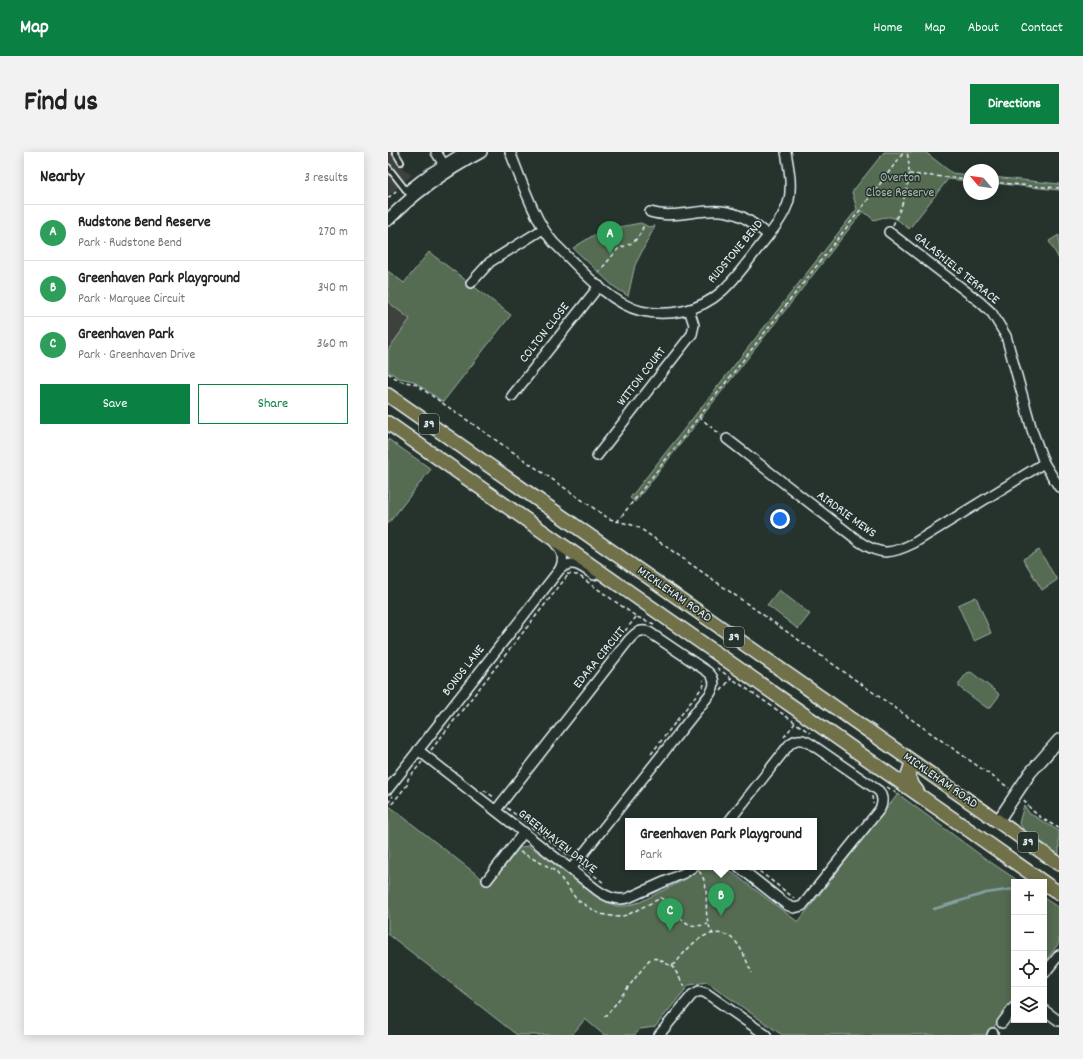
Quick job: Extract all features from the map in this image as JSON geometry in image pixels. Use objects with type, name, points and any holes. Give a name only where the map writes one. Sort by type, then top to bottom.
[{"type":"main road","name":"MICKLEHAM ROAD","points":[[388,395],[1059,864]]},
{"type":"main road","name":"MICKLEHAM ROAD","points":[[388,423],[1040,879]]},
{"type":"main road","points":[[918,766],[912,765],[910,768],[908,775],[910,782],[912,786],[938,809]]},
{"type":"main road","name":"MICKLEHAM ROAD","points":[[1047,884],[1059,893]]},
{"type":"street","points":[[436,152],[446,168]]},
{"type":"street","points":[[446,168],[466,152]]},
{"type":"street","points":[[388,209],[407,191],[446,168],[482,152]]},
{"type":"street","name":"RUDSTONE BEND","points":[[510,152],[544,229],[554,243],[616,300],[641,311],[660,313],[689,310],[721,293],[735,278],[782,216],[788,200],[790,185],[786,152]]},
{"type":"street","points":[[388,220],[407,191]]},
{"type":"street","points":[[650,212],[671,215],[712,210],[725,211],[745,218],[768,235]]},
{"type":"street","points":[[471,283],[490,262],[544,229]]},
{"type":"street","name":"GALASHIELS TERRACE","points":[[889,232],[980,302],[998,321],[1006,336],[1032,430],[1044,463],[1059,487]]},
{"type":"street","name":"COLTON CLOSE","points":[[512,396],[599,286]]},
{"type":"street","name":"WITTON COURT","points":[[597,456],[692,334],[694,325],[689,310]]},
{"type":"street","name":"AIRDRIE MEWS","points":[[727,439],[860,542],[872,550],[883,552],[894,551],[914,543],[1044,463]]},
{"type":"street","points":[[550,537],[559,547],[563,555],[564,560],[560,569]]},
{"type":"street","points":[[560,569],[569,564],[579,566],[638,606],[670,621]]},
{"type":"street","name":"BONDS LANE","points":[[388,789],[560,569]]},
{"type":"street","name":"EDARA CIRCUIT","points":[[498,807],[628,641],[637,632],[645,630],[649,632],[708,672],[714,682],[714,686],[711,691],[574,866]]},
{"type":"street","points":[[731,818],[788,746],[794,741],[799,740],[803,740],[811,744],[879,791],[882,797],[882,805],[802,906],[794,908],[787,905],[743,870]]},
{"type":"street","points":[[998,821],[1030,773],[1059,740]]},
{"type":"street","name":"GREENHAVEN DRIVE","points":[[418,750],[498,807],[524,832],[574,866],[605,895],[612,898],[628,898],[691,870]]},
{"type":"street","points":[[487,880],[524,832]]},
{"type":"street","points":[[1047,970],[1059,955]]},
{"type":"street","points":[[659,1035],[692,995],[699,992],[706,993],[766,1035]]},
{"type":"street","points":[[1002,1024],[1011,1011]]},
{"type":"street","points":[[1047,1012],[1059,1022]]},
{"type":"lane","points":[[395,152],[401,162]]},
{"type":"lane","points":[[388,167],[390,173],[407,191]]},
{"type":"path","points":[[617,522],[904,152]]},
{"type":"path","points":[[889,232],[902,204],[907,188],[910,175],[908,152]]},
{"type":"path","points":[[910,175],[963,179]]},
{"type":"path","points":[[999,183],[1059,188]]},
{"type":"path","points":[[388,198],[407,191]]},
{"type":"path","points":[[598,273],[618,249],[631,244],[635,240],[644,225]]},
{"type":"path","points":[[388,373],[400,381],[415,384],[608,518],[617,522],[634,525],[641,529],[1023,798],[1030,809],[1037,816],[1059,828]]},
{"type":"path","points":[[699,417],[727,439]]},
{"type":"path","points":[[560,569],[568,575],[578,575],[637,617],[656,626]]},
{"type":"path","points":[[392,804],[407,785],[408,779],[568,575]]},
{"type":"path","points":[[713,665],[813,735]]},
{"type":"path","points":[[647,759],[704,685],[703,678]]},
{"type":"path","points":[[882,783],[899,795]]},
{"type":"path","points":[[482,788],[498,807],[574,866],[608,887]]},
{"type":"path","points":[[872,796],[873,804]]},
{"type":"path","points":[[696,870],[705,882],[707,890],[706,913],[708,924],[713,934]]},
{"type":"path","points":[[758,870],[797,900]]},
{"type":"path","points":[[672,965],[675,964],[693,943],[713,934],[727,936],[736,942],[752,973]]},
{"type":"path","points":[[604,1017],[649,960],[653,958],[672,965],[685,987],[692,995]]},
{"type":"shaded area","points":[[388,152],[391,152],[400,166],[412,175],[388,196]]},
{"type":"shaded area","points":[[388,302],[410,319],[388,350]]},
{"type":"green space","name":"Overton Close Reserve","points":[[884,152],[925,152],[952,173],[963,174],[963,180],[948,179],[909,229],[897,219],[885,217],[874,220],[863,211],[635,502],[630,498],[857,209],[852,192]]},
{"type":"green space","points":[[999,178],[1059,184],[1059,190],[999,184]]},
{"type":"green space","points":[[641,223],[649,227],[655,226],[635,265],[628,296],[613,286],[573,248],[602,230]]},
{"type":"green space","points":[[1059,235],[1059,259],[1049,241]]},
{"type":"green space","points":[[429,252],[511,315],[443,402],[413,381],[399,378],[388,371],[388,350],[410,319],[388,302],[388,271],[404,283]]},
{"type":"green space","points":[[388,439],[431,469],[388,524]]},
{"type":"green space","points":[[1039,550],[1057,580],[1042,590],[1023,559]]},
{"type":"green space","points":[[779,590],[810,614],[798,629],[767,605]]},
{"type":"green space","points":[[976,597],[991,633],[974,641],[958,605]]},
{"type":"green space","points":[[971,672],[998,693],[999,696],[990,708],[987,708],[959,687],[959,683],[967,673]]},
{"type":"green space","points":[[898,794],[1016,879],[1011,879],[1011,1005],[988,1035],[782,1035],[707,982],[689,985],[655,1027],[640,1029],[635,1035],[604,1035],[585,1019],[572,1035],[517,1035],[388,934],[388,805],[490,885],[520,847],[529,846],[598,898],[616,906],[626,906],[640,902],[688,878],[697,870],[729,870],[798,922]]},
{"type":"green space","points":[[1024,805],[1029,813],[1059,831],[1059,855],[1023,829],[1019,823]]},
{"type":"green space","points":[[1047,900],[1059,908],[1059,943],[1047,959]]},
{"type":"waterway","points":[[934,909],[986,893],[1011,889]]},
{"type":"place","name":"Rudstone Bend Reserve","points":[[610,254]]},
{"type":"place","name":"Greenhaven Park Playground","points":[[721,916]]},
{"type":"place","name":"Greenhaven Park","points":[[670,931]]}]
